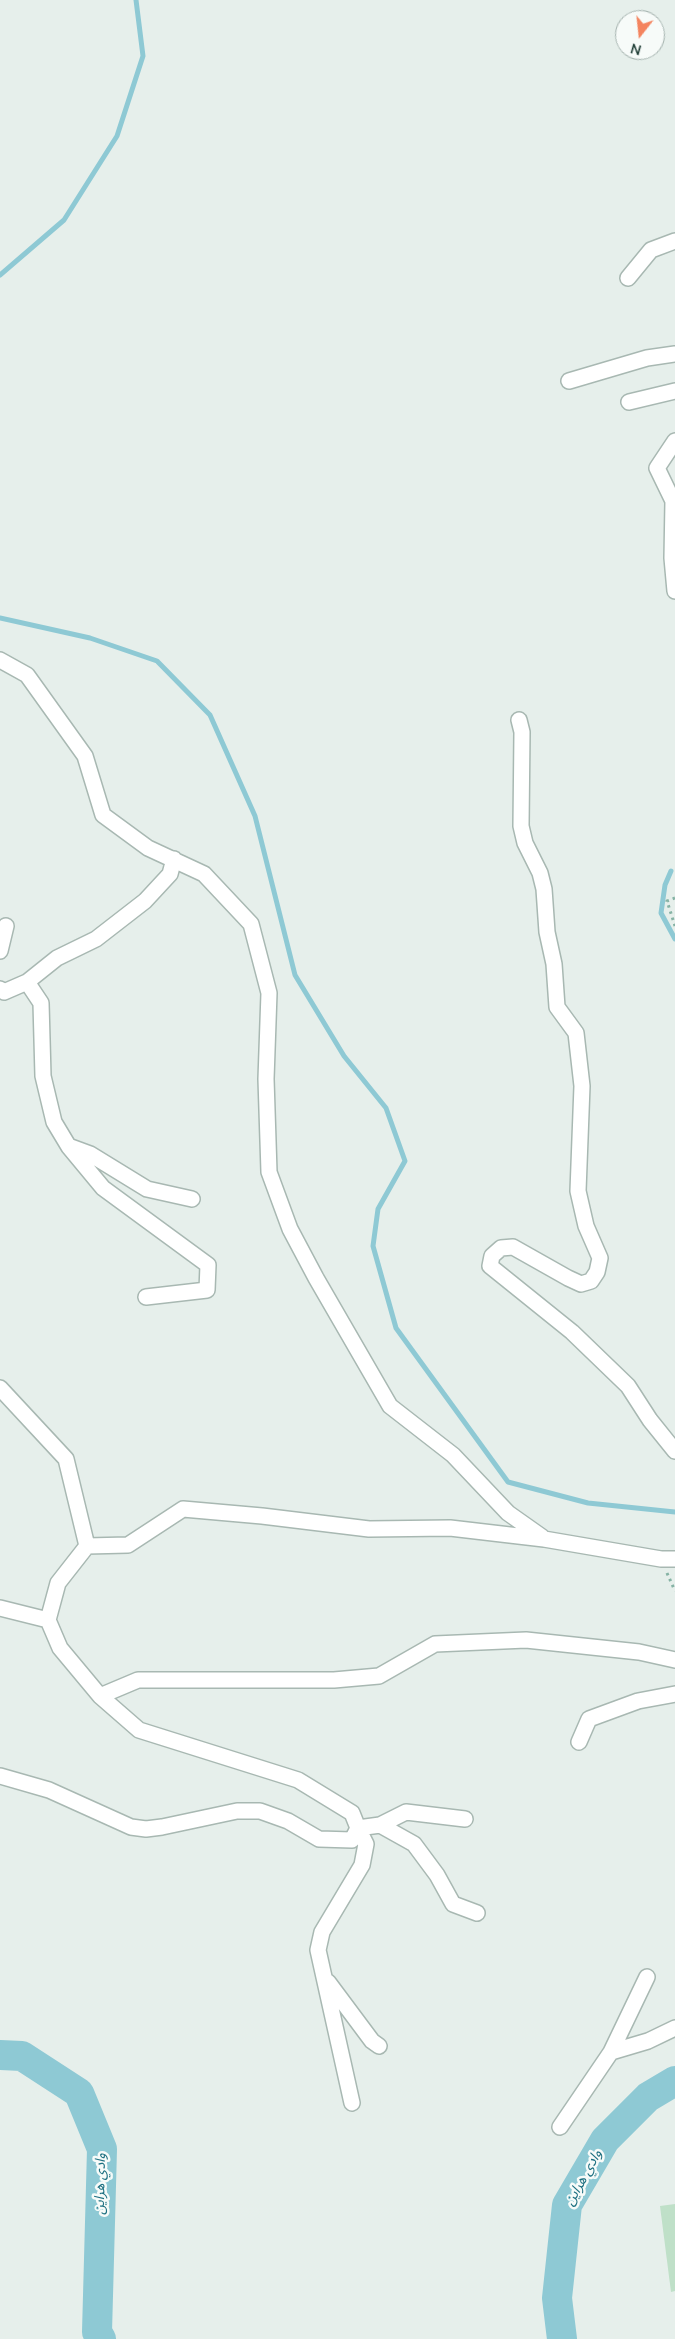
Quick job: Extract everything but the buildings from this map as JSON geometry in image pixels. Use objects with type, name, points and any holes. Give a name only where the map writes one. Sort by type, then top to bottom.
[{"type":"street","points":[[628,278],[651,250],[675,241]]},
{"type":"street","points":[[569,381],[648,358],[675,354]]},
{"type":"street","points":[[629,402],[675,391]]},
{"type":"street","points":[[675,441],[657,468],[673,501],[672,558],[675,591]]},
{"type":"street","points":[[0,660],[27,675],[85,756],[103,815],[148,848],[204,874],[251,924],[269,993],[266,1088],[269,1172],[290,1229],[390,1406],[453,1455],[508,1512],[544,1539]]},
{"type":"street","points":[[519,720],[522,732],[521,826],[525,843],[540,873],[544,889],[547,932],[554,964],[557,1007],[576,1033],[582,1086],[578,1191],[586,1226],[600,1258],[597,1272],[592,1282],[581,1284],[513,1247],[501,1248],[492,1256],[490,1266],[572,1332],[628,1386],[650,1420],[675,1451]]},
{"type":"street","points":[[0,989],[4,992],[27,982],[58,958],[96,939],[145,901],[170,874],[174,859]]},
{"type":"street","points":[[0,952],[6,926]]},
{"type":"street","points":[[27,982],[41,1003],[43,1076],[54,1122],[69,1147],[103,1188],[208,1265],[207,1290],[146,1297]]},
{"type":"street","points":[[69,1147],[90,1154],[147,1189],[192,1199]]},
{"type":"street","points":[[0,1388],[66,1459],[86,1546]]},
{"type":"street","points":[[86,1546],[128,1545],[183,1510],[262,1516],[369,1529],[450,1528],[544,1539],[661,1559],[675,1559]]},
{"type":"street","points":[[86,1546],[58,1583],[48,1620],[60,1648],[100,1696],[139,1730],[298,1780],[352,1813],[366,1844],[362,1865],[322,1932],[318,1950],[352,2103]]},
{"type":"street","points":[[0,1608],[48,1620]]},
{"type":"street","points":[[100,1696],[138,1680],[334,1680],[379,1676],[435,1644],[526,1640],[639,1652],[675,1660]]},
{"type":"street","points":[[579,1742],[589,1719],[638,1701],[675,1694]]},
{"type":"street","points":[[0,1776],[49,1790],[131,1827],[146,1829],[237,1811],[260,1811],[288,1822],[320,1839],[352,1840],[358,1828]]},
{"type":"street","points":[[358,1828],[380,1825],[406,1812],[465,1819]]},
{"type":"street","points":[[380,1825],[414,1844],[438,1875],[453,1904],[477,1913]]},
{"type":"street","points":[[324,1977],[372,2041],[379,2046]]},
{"type":"street","points":[[560,2127],[611,2052],[647,1977]]},
{"type":"street","points":[[611,2052],[648,2041],[675,2028]]},
{"type":"path","points":[[675,898],[667,901],[675,926]]},
{"type":"green space","points":[[675,2204],[675,2291],[671,2292],[660,2206]]},
{"type":"waterway","points":[[0,275],[64,220],[117,136],[143,56],[136,0]]},
{"type":"waterway","points":[[0,618],[90,638],[157,661],[210,715],[255,816],[295,975],[344,1056],[386,1108],[405,1161],[378,1209],[373,1246],[396,1328],[508,1482],[588,1503],[675,1512]]},
{"type":"waterway","points":[[671,871],[665,885],[661,913],[675,939]]},
{"type":"waterway","name":"وادي هراين","points":[[0,2055],[22,2056],[79,2093],[102,2149],[97,2332],[101,2339]]},
{"type":"waterway","name":"وادي هراين","points":[[562,2339],[557,2298],[567,2205],[605,2140],[648,2097],[675,2081]]}]
